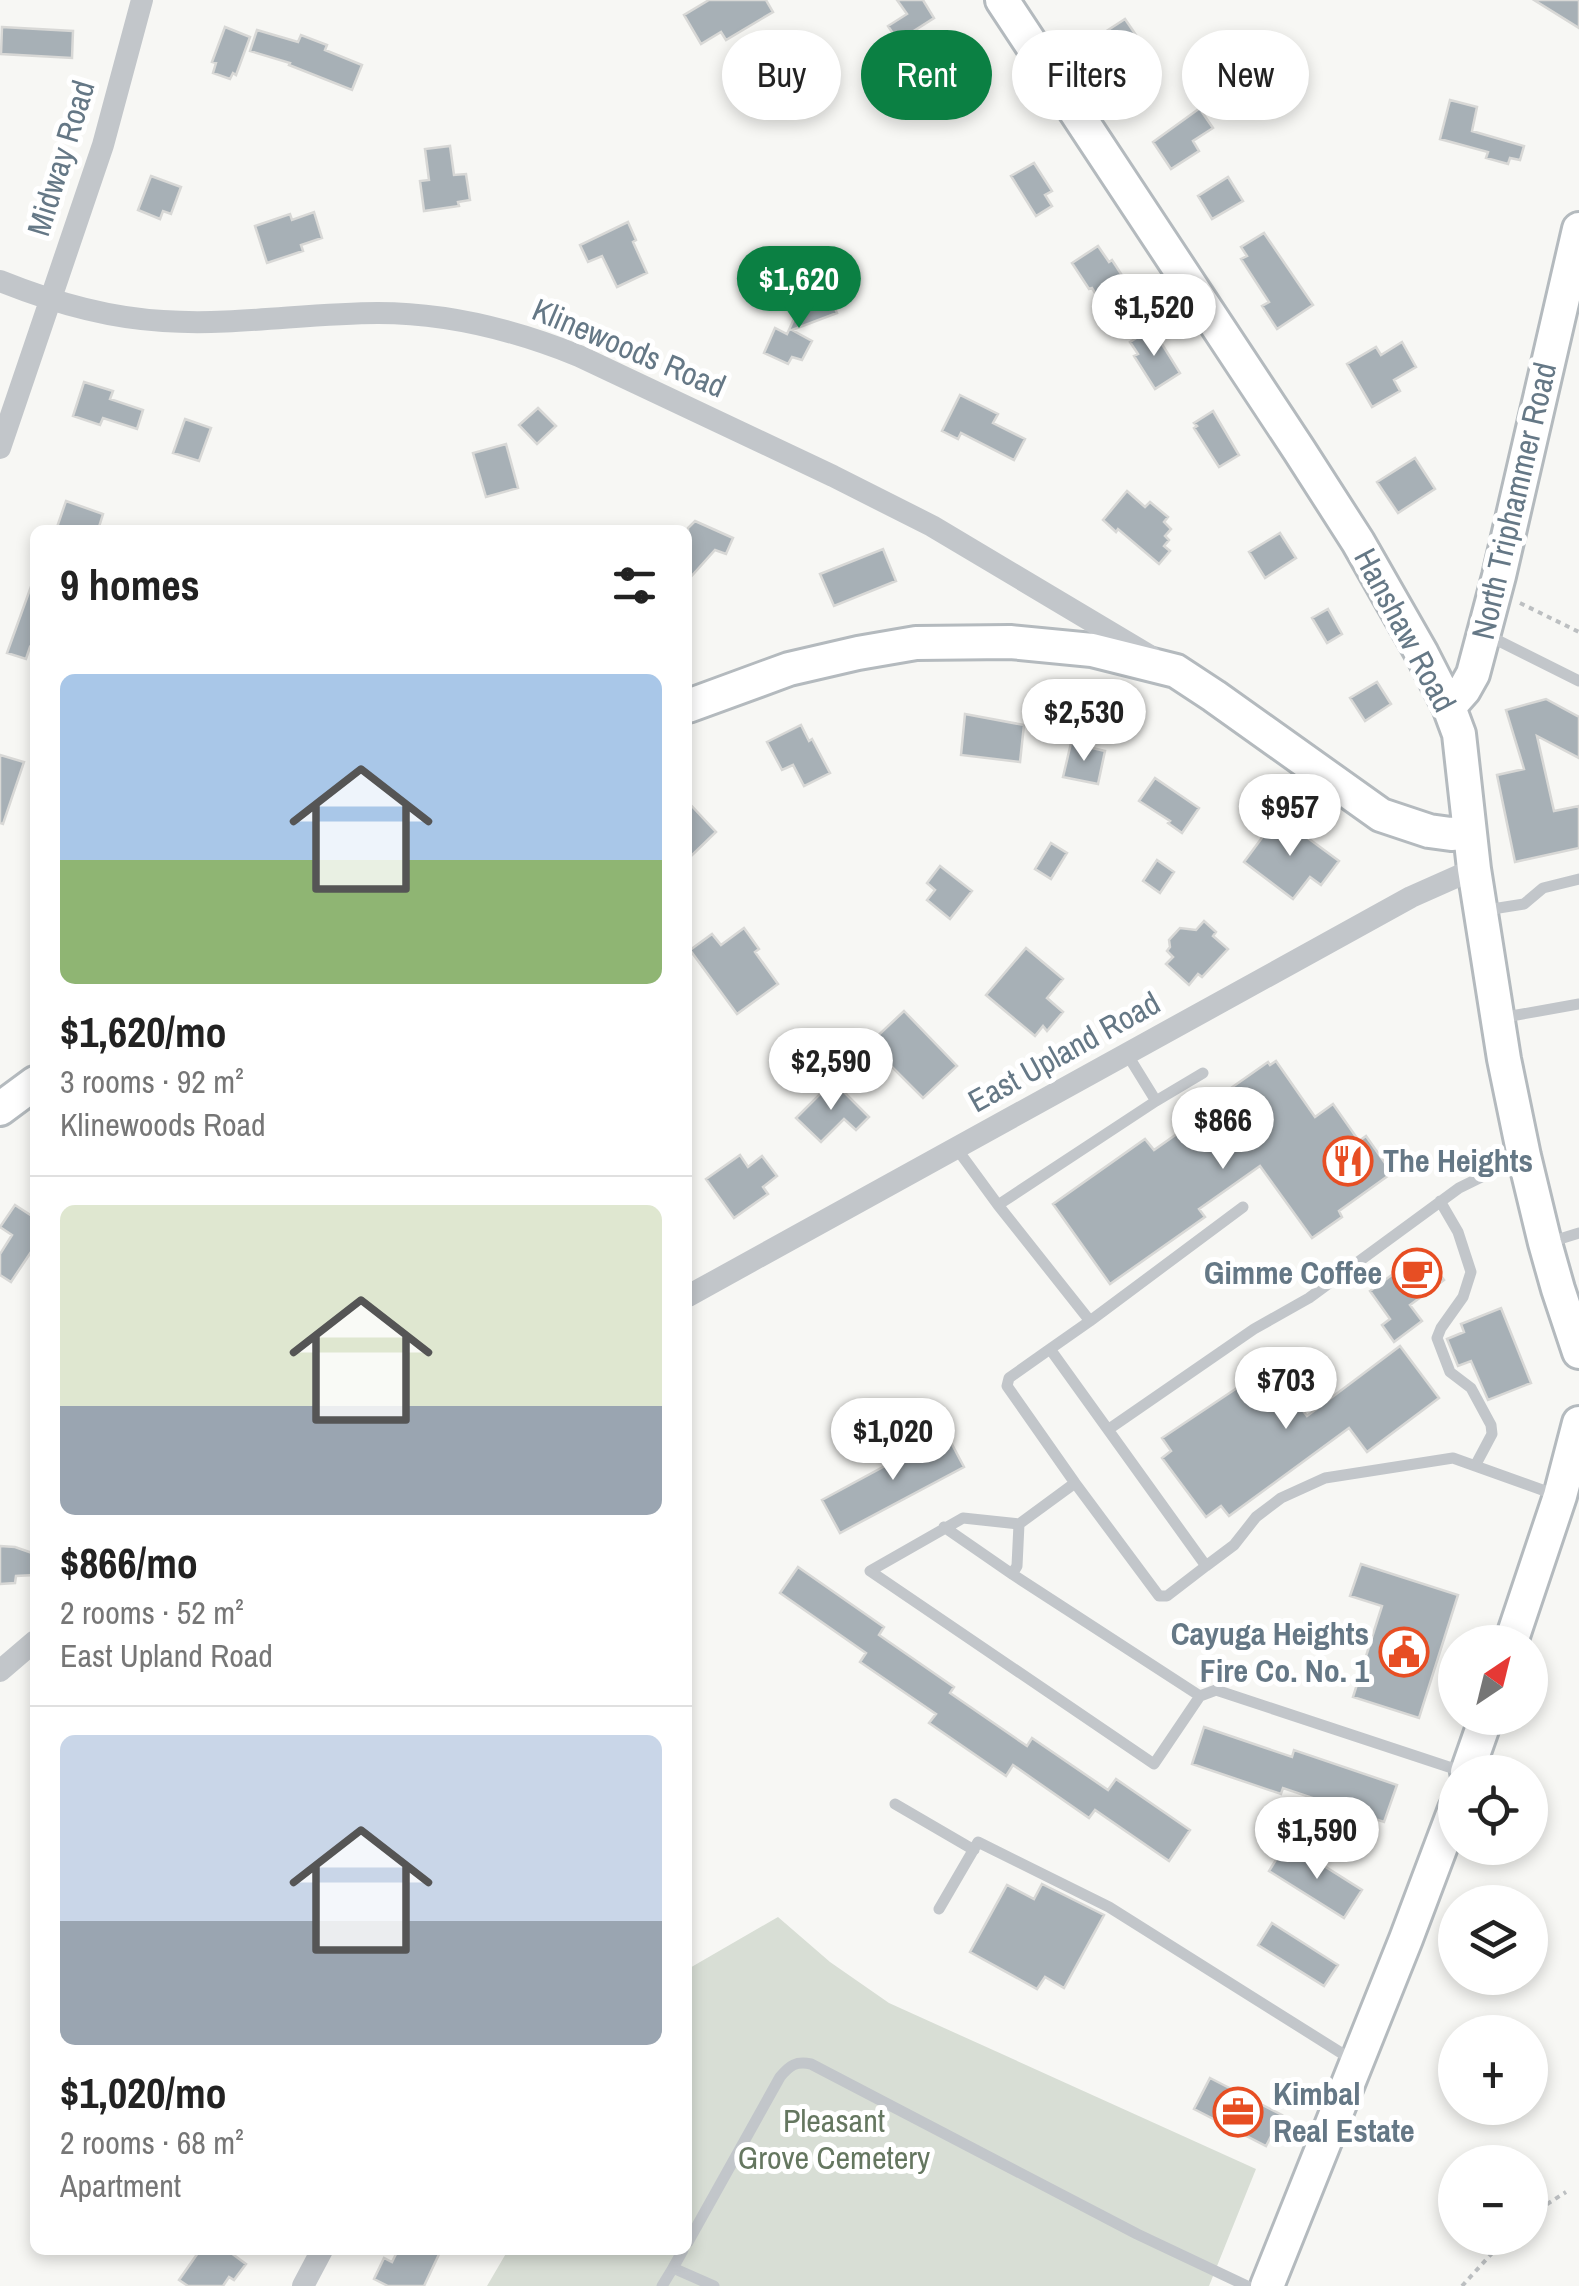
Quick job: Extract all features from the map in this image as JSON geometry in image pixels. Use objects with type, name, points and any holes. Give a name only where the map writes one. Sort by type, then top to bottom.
[{"type":"street","name":"Midway Road","points":[[0,448],[104,145],[142,0]]},
{"type":"street","name":"Hanshaw Road","points":[[1002,0],[1319,480],[1384,587],[1449,708],[1458,734],[1474,869],[1504,1059],[1546,1243],[1579,1352]]},
{"type":"street","name":"North Triphammer Road","points":[[1449,708],[1472,674],[1579,229]]},
{"type":"street","name":"Klinewoods Road","points":[[0,281],[51,299],[130,318],[166,322],[378,313],[432,316],[538,340],[579,356],[932,526],[1176,671]]},
{"type":"street","points":[[692,705],[789,669],[916,643],[1000,642],[1092,650],[1176,671],[1380,816],[1429,831],[1469,832]]},
{"type":"street","name":"East Upland Road","points":[[692,1294],[1411,897],[1474,869]]},
{"type":"street","points":[[0,1109],[30,1086]]},
{"type":"street","points":[[1517,1625],[1569,1486],[1579,1423]]},
{"type":"street","points":[[0,1671],[30,1645]]},
{"type":"street","points":[[1267,2286],[1438,1853]]},
{"type":"street","points":[[302,2286],[319,2255]]},
{"type":"lane","points":[[1483,633],[1579,680]]},
{"type":"lane","points":[[1481,911],[1524,904],[1543,888],[1579,879]]},
{"type":"lane","points":[[1499,1018],[1579,1004]]},
{"type":"lane","points":[[1127,1054],[1156,1101]]},
{"type":"lane","points":[[998,1205],[1204,1074]]},
{"type":"lane","points":[[957,1149],[1090,1320]]},
{"type":"lane","points":[[1108,1430],[1254,1330],[1310,1298],[1459,1188],[1524,1156]]},
{"type":"lane","points":[[1440,1202],[1458,1232],[1471,1272],[1463,1297],[1437,1338],[1450,1372],[1471,1388],[1491,1425],[1492,1434],[1475,1466]]},
{"type":"lane","points":[[1244,1207],[1009,1378],[1007,1386],[1160,1596],[1166,1596],[1234,1545],[1256,1517],[1282,1498],[1325,1478],[1452,1458],[1569,1486]]},
{"type":"lane","points":[[1546,1243],[1579,1233]]},
{"type":"lane","points":[[1050,1349],[1206,1566]]},
{"type":"lane","points":[[1075,1483],[1019,1524],[963,1518],[870,1571],[1154,1764],[1200,1696],[1216,1690],[1438,1763]]},
{"type":"lane","points":[[1012,1574],[1017,1566],[1019,1524]]},
{"type":"lane","points":[[944,1528],[1200,1696]]},
{"type":"lane","points":[[895,1804],[974,1850]]},
{"type":"lane","points":[[939,1910],[978,1842],[1109,1907],[1357,2064]]},
{"type":"lane","points":[[692,2235],[780,2077],[789,2066],[800,2062],[812,2064],[1137,2234],[1247,2286]]},
{"type":"lane","points":[[662,2286],[680,2255]]},
{"type":"lane","points":[[673,2268],[714,2286]]},
{"type":"path","points":[[1517,601],[1579,632]]},
{"type":"path","points":[[1548,2203],[1566,2192]]},
{"type":"path","points":[[1462,2286],[1490,2255]]},
{"type":"green space","name":"Pleasant Grove Cemetery","points":[[778,1917],[830,1962],[889,2003],[1256,2169],[1209,2286],[487,2286],[505,2255],[692,2255],[692,1967]]},
{"type":"building","points":[[709,0],[766,0],[773,12],[743,30],[722,30],[701,44],[684,15]]},
{"type":"building","points":[[897,0],[923,0],[934,18],[915,30],[891,30],[888,26],[907,14]]},
{"type":"building","points":[[1534,0],[1579,0],[1579,28]]},
{"type":"building","points":[[1125,19],[1132,30],[1108,30]]},
{"type":"building","points":[[2,27],[73,31],[72,58],[1,54]]},
{"type":"building","points":[[225,27],[250,37],[236,75],[233,73],[230,79],[213,73],[216,63],[212,62]]},
{"type":"building","points":[[257,30],[298,42],[301,35],[362,65],[352,90],[290,63],[250,51]]},
{"type":"building","points":[[1450,100],[1477,107],[1472,131],[1524,146],[1520,160],[1510,158],[1508,164],[1486,158],[1488,152],[1440,139]]},
{"type":"building","points":[[1183,120],[1208,120],[1213,128],[1193,141],[1199,151],[1171,169],[1153,142]]},
{"type":"building","points":[[450,146],[454,175],[466,174],[470,200],[458,202],[459,206],[424,211],[420,181],[429,180],[425,149]]},
{"type":"building","points":[[1034,163],[1052,191],[1045,195],[1052,206],[1036,216],[1011,176]]},
{"type":"building","points":[[151,176],[181,187],[171,214],[163,211],[160,219],[138,210]]},
{"type":"building","points":[[1228,177],[1243,201],[1212,219],[1198,196]]},
{"type":"building","points":[[314,212],[322,238],[301,245],[303,251],[267,263],[255,226],[290,214],[292,220]]},
{"type":"building","points":[[628,222],[647,273],[617,287],[602,256],[588,262],[580,245]]},
{"type":"building","points":[[1264,233],[1313,305],[1277,329],[1262,306],[1269,302],[1241,259],[1247,256],[1241,247]]},
{"type":"building","points":[[1098,246],[1125,280],[1098,298],[1072,263]]},
{"type":"building","points":[[829,295],[837,313],[792,330],[812,341],[802,360],[792,357],[788,364],[764,353],[775,328],[787,334],[801,304]]},
{"type":"building","points":[[1152,328],[1180,373],[1155,389],[1134,356],[1138,354],[1130,342]]},
{"type":"building","points":[[1402,342],[1416,367],[1394,380],[1400,391],[1372,407],[1347,364],[1376,347],[1381,355]]},
{"type":"building","points":[[84,382],[113,391],[110,399],[143,410],[137,429],[103,418],[100,425],[73,416]]},
{"type":"building","points":[[960,395],[998,414],[993,423],[1025,439],[1014,460],[961,433],[958,439],[942,431]]},
{"type":"building","points":[[538,408],[556,426],[537,444],[519,425]]},
{"type":"building","points":[[1213,411],[1239,455],[1219,467],[1194,428],[1194,423]]},
{"type":"building","points":[[185,419],[211,428],[199,461],[173,453]]},
{"type":"building","points":[[506,444],[518,488],[486,497],[473,453]]},
{"type":"building","points":[[1415,458],[1435,489],[1398,513],[1377,482]]},
{"type":"building","points":[[1127,491],[1145,507],[1150,502],[1168,517],[1164,522],[1171,529],[1164,546],[1170,551],[1159,564],[1103,520]]},
{"type":"building","points":[[66,501],[103,514],[100,525],[58,525]]},
{"type":"building","points":[[695,521],[733,538],[726,554],[715,550],[692,576],[692,525]]},
{"type":"building","points":[[1280,533],[1296,558],[1265,578],[1249,552]]},
{"type":"building","points":[[883,549],[896,581],[834,606],[820,574]]},
{"type":"building","points":[[30,589],[30,647],[26,659],[7,653]]},
{"type":"building","points":[[1328,609],[1342,634],[1327,643],[1312,618]]},
{"type":"building","points":[[1377,682],[1391,704],[1365,721],[1350,698]]},
{"type":"building","points":[[1546,699],[1579,717],[1579,758],[1537,736],[1554,811],[1579,806],[1579,848],[1515,862],[1497,775],[1524,769],[1506,710]]},
{"type":"building","points":[[965,714],[1024,725],[1020,762],[961,755]]},
{"type":"building","points":[[801,725],[830,773],[804,786],[793,765],[782,770],[767,742]]},
{"type":"building","points":[[1071,743],[1105,751],[1098,784],[1063,777]]},
{"type":"building","points":[[0,755],[24,762],[3,824],[0,823]]},
{"type":"building","points":[[1155,778],[1199,808],[1182,833],[1139,801]]},
{"type":"building","points":[[692,806],[716,832],[692,855]]},
{"type":"building","points":[[1278,816],[1339,861],[1321,885],[1310,877],[1293,899],[1244,862]]},
{"type":"building","points":[[1051,843],[1067,853],[1051,879],[1035,869]]},
{"type":"building","points":[[1157,860],[1174,872],[1160,893],[1143,881]]},
{"type":"building","points":[[940,866],[972,891],[950,919],[927,900],[935,890],[927,883]]},
{"type":"building","points":[[1204,921],[1228,949],[1189,985],[1166,964],[1173,957],[1167,951],[1169,940],[1180,928],[1196,930]]},
{"type":"building","points":[[744,928],[759,949],[755,952],[778,984],[737,1014],[692,953],[692,949],[712,934],[721,945]]},
{"type":"building","points":[[1026,948],[1063,979],[1047,998],[1063,1012],[1047,1031],[1043,1026],[1035,1036],[986,995]]},
{"type":"building","points":[[904,1011],[957,1066],[923,1098],[869,1044]]},
{"type":"building","points":[[1276,1061],[1315,1117],[1333,1104],[1359,1141],[1366,1136],[1392,1173],[1339,1211],[1342,1217],[1312,1238],[1260,1166],[1199,1209],[1205,1217],[1110,1284],[1053,1204],[1145,1139],[1154,1150],[1225,1100],[1221,1095],[1268,1062],[1270,1065]]},
{"type":"building","points":[[833,1081],[869,1117],[856,1130],[844,1119],[821,1142],[796,1118]]},
{"type":"building","points":[[740,1155],[748,1167],[762,1156],[777,1176],[763,1187],[768,1194],[734,1218],[706,1179]]},
{"type":"building","points":[[15,1205],[30,1215],[30,1254],[11,1282],[0,1275],[0,1254],[12,1235],[0,1227]]},
{"type":"building","points":[[1423,1252],[1444,1280],[1410,1305],[1422,1321],[1394,1342],[1382,1325],[1390,1319],[1370,1291]]},
{"type":"building","points":[[1501,1308],[1531,1383],[1488,1400],[1471,1361],[1458,1366],[1447,1339],[1464,1332],[1461,1324]]},
{"type":"building","points":[[1400,1346],[1439,1398],[1367,1452],[1349,1428],[1229,1516],[1221,1506],[1206,1517],[1162,1458],[1171,1451],[1162,1438],[1252,1378],[1261,1393],[1279,1379],[1307,1416]]},
{"type":"building","points":[[946,1433],[964,1467],[840,1533],[822,1500]]},
{"type":"building","points":[[0,1546],[30,1552],[30,1575],[16,1576],[15,1583],[0,1584]]},
{"type":"building","name":"Cayuga Heights Fire Co. No. 1","points":[[1361,1564],[1458,1595],[1448,1625],[1438,1625],[1438,1658],[1419,1718],[1353,1697],[1382,1606],[1350,1596]]},
{"type":"building","points":[[798,1567],[884,1627],[879,1635],[954,1687],[950,1693],[1027,1746],[1032,1738],[1108,1790],[1116,1779],[1190,1830],[1169,1861],[1095,1810],[1089,1818],[1013,1765],[1006,1776],[929,1723],[936,1714],[860,1662],[866,1653],[780,1593]]},
{"type":"building","points":[[1204,1727],[1292,1757],[1294,1750],[1397,1785],[1384,1822],[1283,1788],[1281,1794],[1192,1764]]},
{"type":"building","points":[[1282,1850],[1297,1860],[1302,1852],[1362,1890],[1344,1918],[1269,1871]]},
{"type":"building","points":[[1042,1884],[1104,1915],[1064,1988],[1045,1977],[1037,1989],[970,1952],[1007,1885],[1034,1899]]},
{"type":"building","points":[[1272,1923],[1338,1965],[1324,1986],[1258,1945]]},
{"type":"building","name":"Kimbal Real Estate","points":[[1210,2078],[1282,2115],[1266,2146],[1194,2109]]},
{"type":"building","points":[[196,2255],[234,2255],[246,2264],[234,2280],[229,2277],[223,2286],[188,2286],[179,2280]]},
{"type":"building","points":[[396,2255],[439,2255],[424,2286],[388,2286],[374,2279],[384,2258],[392,2262]]},
{"type":"place","name":"The Heights","points":[[1348,1161]]},
{"type":"place","name":"Gimme Coffee","points":[[1417,1273]]},
{"type":"place","name":"Cayuga Heights Fire Co. No. 1","points":[[1404,1652]]},
{"type":"place","name":"Kimbal Real Estate","points":[[1238,2112]]}]
